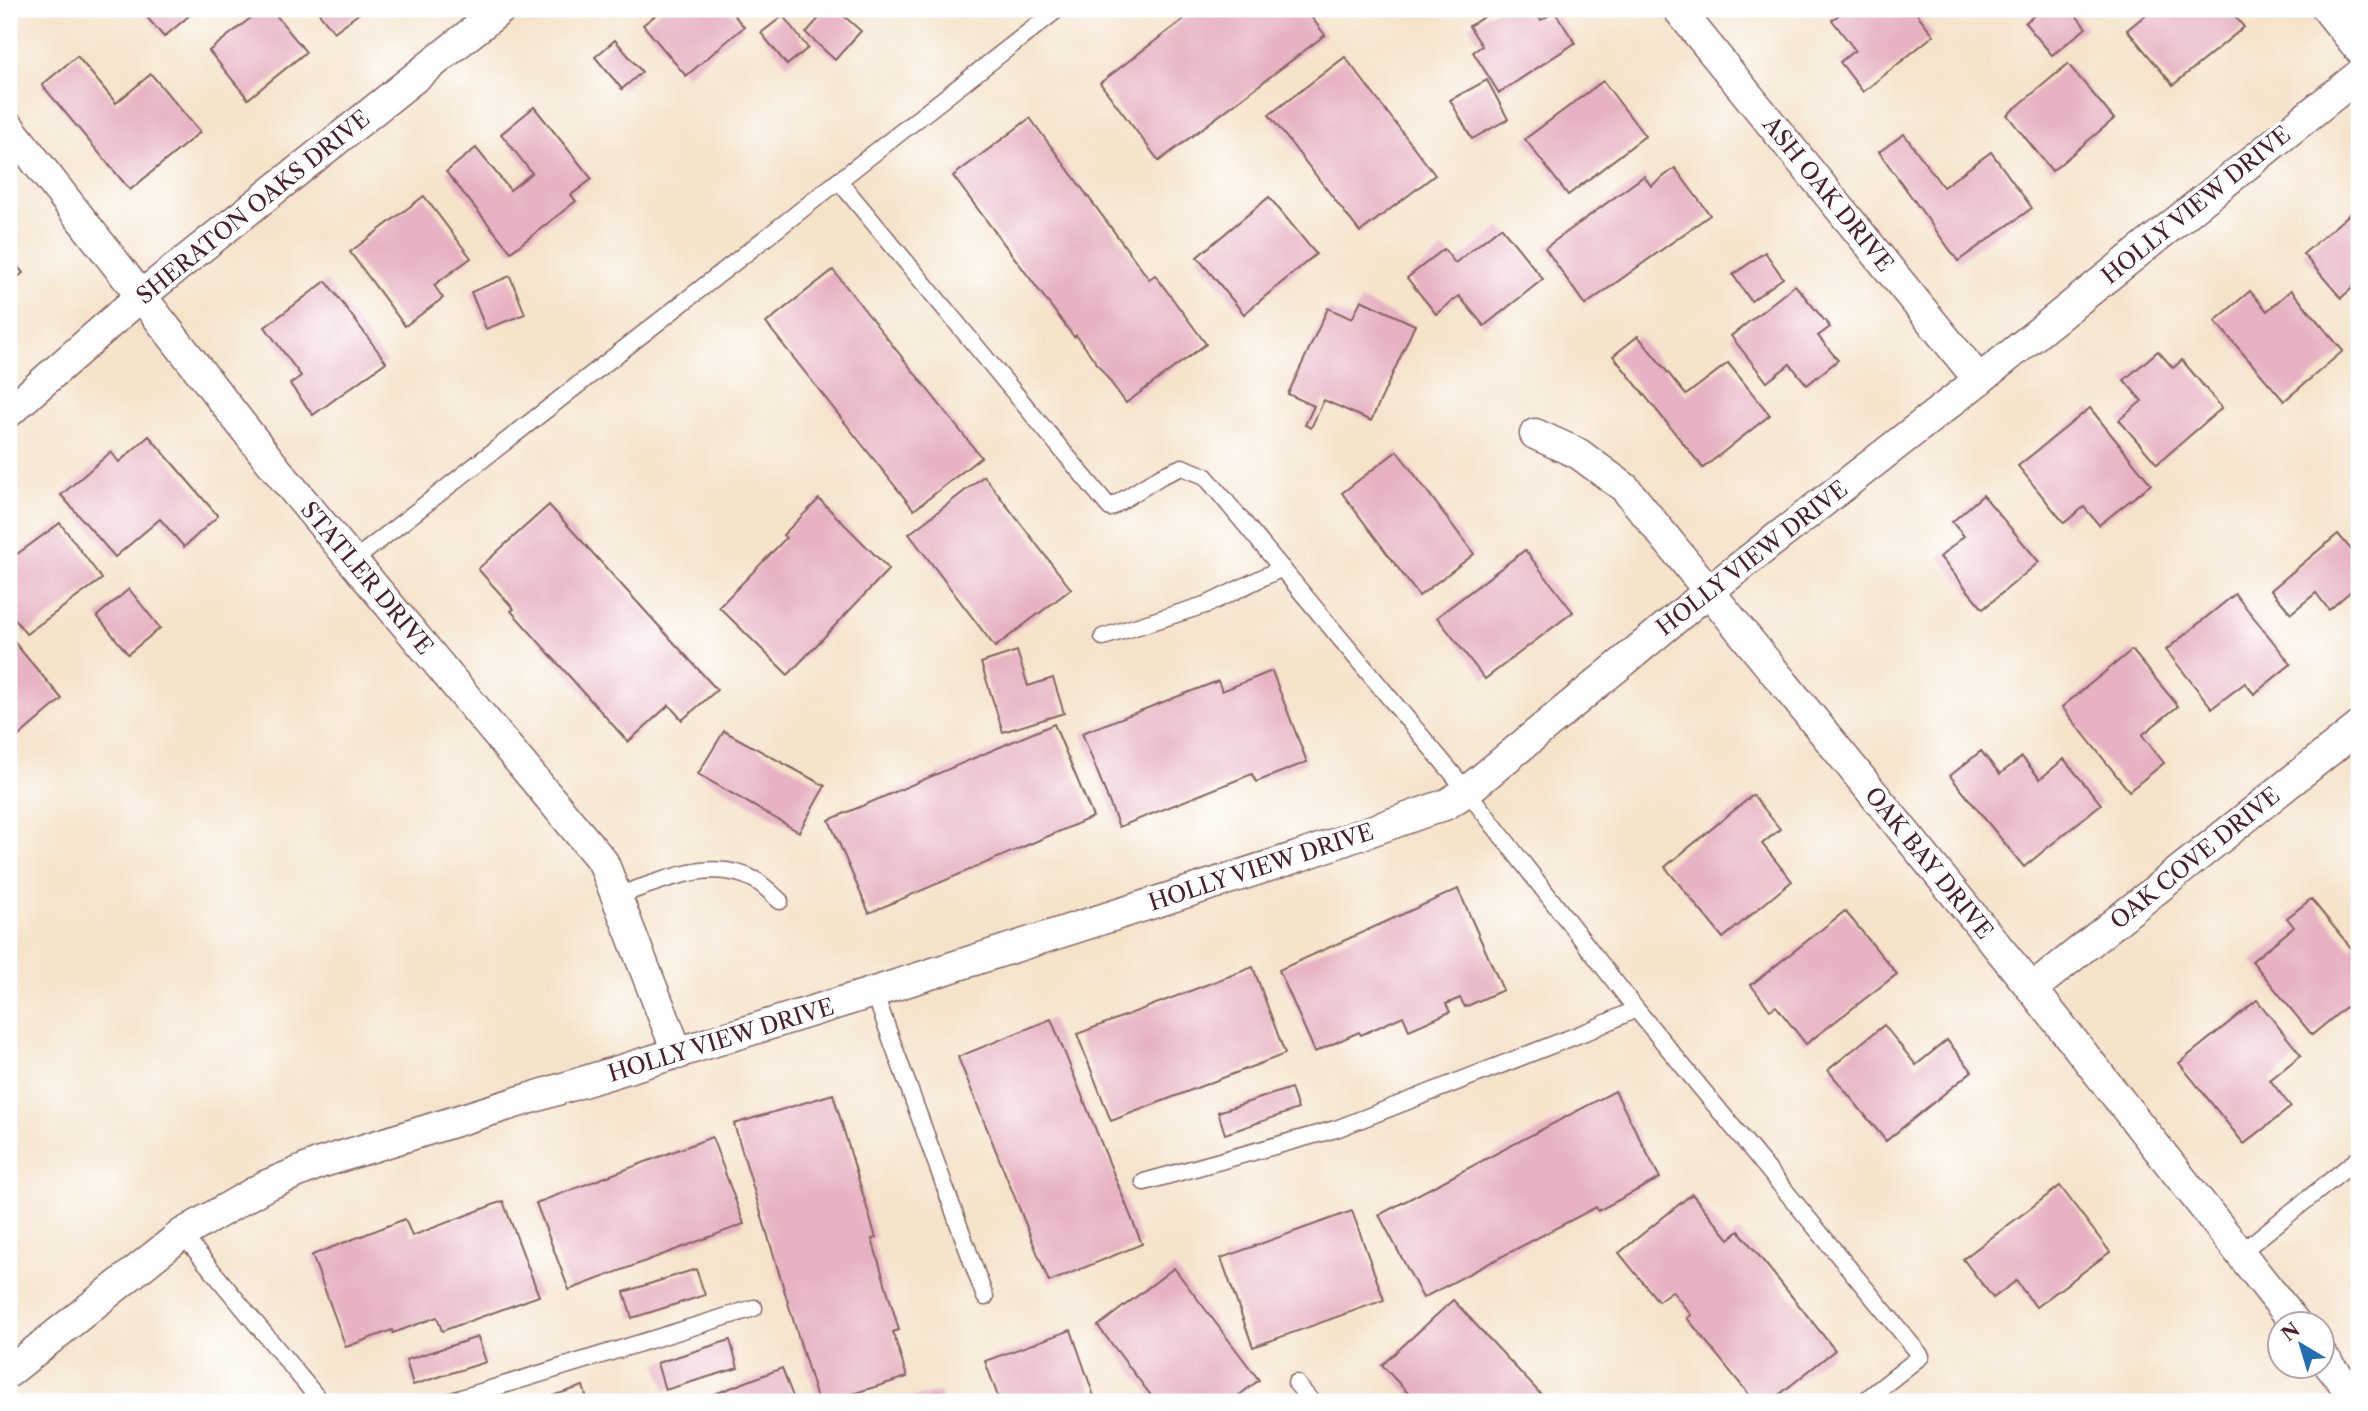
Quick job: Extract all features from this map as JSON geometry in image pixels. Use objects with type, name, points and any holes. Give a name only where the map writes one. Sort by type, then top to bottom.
[{"type":"street","name":"SHERATON OAKS DRIVE","points":[[9,412],[142,295],[501,9]]},
{"type":"street","name":"ASH OAK DRIVE","points":[[1678,9],[1979,380]]},
{"type":"street","points":[[2327,9],[2359,49]]},
{"type":"street","name":"HOLLY VIEW DRIVE","points":[[9,1372],[182,1234],[265,1186],[320,1163],[874,992],[1297,857],[1447,804],[1709,591],[1979,380],[2359,75]]},
{"type":"street","name":"STATLER DRIVE","points":[[9,127],[277,470],[603,862],[678,1054]]},
{"type":"street","name":"OAK BAY DRIVE","points":[[1535,434],[1579,454],[1625,488],[2032,989],[2286,1310]]},
{"type":"street","name":"OAK COVE DRIVE","points":[[2032,989],[2359,727]]},
{"type":"street","points":[[2336,1373],[2359,1402]]},
{"type":"lane","points":[[353,561],[1058,9]]},
{"type":"lane","points":[[839,181],[1110,508],[1161,476],[1182,467],[1205,476],[1466,791],[1636,1009],[1921,1356],[1863,1402]]},
{"type":"lane","points":[[1103,637],[1208,604],[1282,568]]},
{"type":"lane","points":[[617,896],[682,874],[709,870],[755,880],[780,901]]},
{"type":"lane","points":[[874,992],[985,1297]]},
{"type":"lane","points":[[1144,1182],[1336,1129],[1593,1029],[1636,1009]]},
{"type":"lane","points":[[2240,1253],[2359,1158]]},
{"type":"lane","points":[[182,1234],[321,1402]]},
{"type":"lane","points":[[448,1402],[754,1308]]},
{"type":"lane","points":[[1296,1383],[1312,1402]]},
{"type":"building","points":[[140,9],[197,9],[164,37]]},
{"type":"building","points":[[262,9],[271,9],[306,52],[248,99],[209,51]]},
{"type":"building","points":[[316,9],[365,9],[334,32]]},
{"type":"building","points":[[663,9],[729,9],[744,27],[686,76],[643,25]]},
{"type":"building","points":[[827,9],[836,9],[861,31],[835,60],[806,33]]},
{"type":"building","points":[[1197,9],[1305,9],[1325,35],[1159,161],[1100,83]]},
{"type":"building","points":[[1497,9],[1534,9],[1541,20],[1555,12],[1575,43],[1499,93],[1473,52],[1482,46],[1469,26]]},
{"type":"building","points":[[1846,9],[1913,9],[1934,35],[1863,92],[1840,62],[1855,50],[1832,20]]},
{"type":"building","points":[[2042,9],[2071,9],[2086,28],[2052,55],[2025,23]]},
{"type":"building","points":[[2153,9],[2229,9],[2244,27],[2173,85],[2127,30]]},
{"type":"building","points":[[783,16],[808,48],[787,65],[761,33]]},
{"type":"building","points":[[615,40],[642,72],[622,89],[595,57]]},
{"type":"building","points":[[77,56],[116,103],[151,74],[200,132],[130,190],[42,85]]},
{"type":"building","points":[[1345,57],[1435,175],[1360,232],[1269,115]]},
{"type":"building","points":[[2068,64],[2114,119],[2052,171],[2007,115]]},
{"type":"building","points":[[1487,80],[1508,119],[1472,139],[1450,100]]},
{"type":"building","points":[[1603,81],[1645,136],[1568,195],[1525,139]]},
{"type":"building","points":[[534,107],[592,179],[571,195],[576,201],[511,252],[446,172],[476,148],[510,190],[532,173],[501,134]]},
{"type":"building","points":[[1030,118],[1149,279],[1155,275],[1206,344],[1126,403],[953,176]]},
{"type":"building","points":[[1904,134],[1943,187],[1991,152],[2032,208],[1958,261],[1879,152]]},
{"type":"building","points":[[1675,168],[1710,215],[1585,305],[1545,248],[1644,176],[1651,186]]},
{"type":"building","points":[[424,196],[471,258],[434,285],[443,298],[405,326],[350,252]]},
{"type":"building","points":[[1269,197],[1316,254],[1244,314],[1197,257]]},
{"type":"building","points":[[2359,206],[2359,282],[2341,298],[2303,254]]},
{"type":"building","points":[[1501,227],[1543,279],[1484,326],[1459,296],[1436,314],[1407,278],[1444,249],[1455,263]]},
{"type":"building","points":[[1765,252],[1783,278],[1751,301],[1733,275]]},
{"type":"building","points":[[9,256],[23,273],[9,285]]},
{"type":"building","points":[[833,270],[981,457],[914,510],[766,323]]},
{"type":"building","points":[[510,276],[525,314],[486,329],[471,292]]},
{"type":"building","points":[[326,281],[386,362],[313,415],[290,384],[301,376],[265,327]]},
{"type":"building","points":[[1795,285],[1830,327],[1818,336],[1838,360],[1807,385],[1790,364],[1767,382],[1731,336]]},
{"type":"building","points":[[2291,290],[2343,351],[2284,401],[2215,321],[2250,291],[2267,311]]},
{"type":"building","points":[[1361,300],[1415,325],[1371,421],[1324,400],[1311,428],[1305,425],[1314,406],[1288,394],[1328,308],[1352,319]]},
{"type":"building","points":[[1638,336],[1686,395],[1728,363],[1770,415],[1703,468],[1613,356]]},
{"type":"building","points":[[2158,351],[2173,368],[2182,360],[2222,408],[2157,464],[2119,420],[2142,401],[2124,380]]},
{"type":"building","points":[[2090,408],[2151,484],[2099,525],[2084,507],[2064,523],[2018,466]]},
{"type":"building","points":[[149,436],[218,516],[184,547],[160,519],[115,557],[61,495],[111,452],[119,462]]},
{"type":"building","points":[[1397,451],[1474,554],[1419,596],[1342,493]]},
{"type":"building","points":[[984,476],[1071,589],[995,647],[909,534]]},
{"type":"building","points":[[1983,495],[2039,562],[1983,609],[1940,557],[1964,536],[1952,522]]},
{"type":"building","points":[[819,499],[889,569],[788,675],[719,607],[786,538],[783,535]]},
{"type":"building","points":[[549,505],[717,690],[682,720],[669,705],[628,742],[511,611],[514,609],[478,569]]},
{"type":"building","points":[[60,523],[102,579],[26,634],[9,611],[9,560]]},
{"type":"building","points":[[2338,534],[2359,559],[2359,584],[2329,610],[2316,593],[2291,613],[2271,590]]},
{"type":"building","points":[[1525,550],[1573,612],[1485,679],[1437,617]]},
{"type":"building","points":[[129,589],[160,628],[128,654],[97,616]]},
{"type":"building","points":[[2235,594],[2291,664],[2254,694],[2245,683],[2212,708],[2166,650]]},
{"type":"building","points":[[9,636],[62,699],[13,741],[9,735]]},
{"type":"building","points":[[2132,650],[2178,706],[2142,735],[2164,763],[2129,791],[2062,707]]},
{"type":"building","points":[[1017,651],[1028,686],[1053,678],[1064,713],[1003,732],[981,663]]},
{"type":"building","points":[[1272,671],[1307,762],[1256,782],[1252,774],[1119,827],[1082,733],[1218,681],[1222,691]]},
{"type":"building","points":[[1054,724],[1093,817],[869,913],[829,820]]},
{"type":"building","points":[[724,731],[825,786],[799,832],[698,774]]},
{"type":"building","points":[[1981,751],[2000,774],[2022,757],[2040,779],[2064,759],[2101,804],[2024,867],[1950,776]]},
{"type":"building","points":[[1753,795],[1780,829],[1762,844],[1792,881],[1723,938],[1665,867]]},
{"type":"building","points":[[1458,889],[1503,990],[1465,1007],[1460,998],[1446,1004],[1450,1012],[1409,1030],[1403,1016],[1315,1052],[1279,970]]},
{"type":"building","points":[[2311,899],[2351,948],[2359,940],[2359,996],[2312,1035],[2252,961],[2294,927],[2287,918]]},
{"type":"building","points":[[1845,911],[1897,974],[1806,1044],[1776,1006],[1770,1010],[1751,985]]},
{"type":"building","points":[[1253,967],[1285,1054],[1111,1121],[1077,1034]]},
{"type":"building","points":[[2257,1000],[2301,1055],[2270,1080],[2291,1107],[2244,1144],[2179,1063]]},
{"type":"building","points":[[1051,1019],[1142,1244],[1049,1282],[958,1057]]},
{"type":"building","points":[[1884,1025],[1916,1065],[1947,1040],[1972,1071],[1886,1141],[1828,1070]]},
{"type":"building","points":[[1291,1088],[1298,1109],[1225,1134],[1218,1112]]},
{"type":"building","points":[[1615,1091],[1660,1178],[1598,1211],[1596,1207],[1423,1298],[1379,1215]]},
{"type":"building","points":[[833,1094],[876,1238],[872,1239],[899,1330],[893,1332],[907,1377],[826,1402],[818,1402],[734,1124]]},
{"type":"building","points":[[712,1137],[744,1224],[569,1290],[536,1203]]},
{"type":"building","points":[[2060,1186],[2110,1252],[2036,1307],[2016,1281],[1993,1298],[1963,1259]]},
{"type":"building","points":[[1692,1194],[1729,1239],[1739,1231],[1835,1350],[1770,1402],[1755,1402],[1687,1318],[1691,1315],[1672,1291],[1658,1301],[1619,1253]]},
{"type":"building","points":[[503,1201],[539,1296],[442,1331],[437,1317],[346,1347],[312,1255],[405,1219],[412,1236]]},
{"type":"building","points":[[1352,1211],[1384,1300],[1253,1347],[1221,1258]]},
{"type":"building","points":[[1174,1268],[1259,1380],[1230,1402],[1156,1402],[1098,1326]]},
{"type":"building","points":[[696,1269],[705,1295],[632,1318],[624,1292]]},
{"type":"building","points":[[1453,1300],[1548,1402],[1416,1402],[1382,1365]]},
{"type":"building","points":[[1071,1330],[1096,1402],[1000,1402],[985,1361]]},
{"type":"building","points":[[478,1337],[486,1362],[413,1385],[406,1360]]},
{"type":"building","points":[[730,1340],[738,1368],[665,1390],[657,1363]]},
{"type":"building","points":[[782,1368],[795,1402],[694,1402]]},
{"type":"building","points":[[583,1386],[588,1402],[533,1402]]},
{"type":"building","points":[[941,1392],[942,1402],[896,1401]]}]
